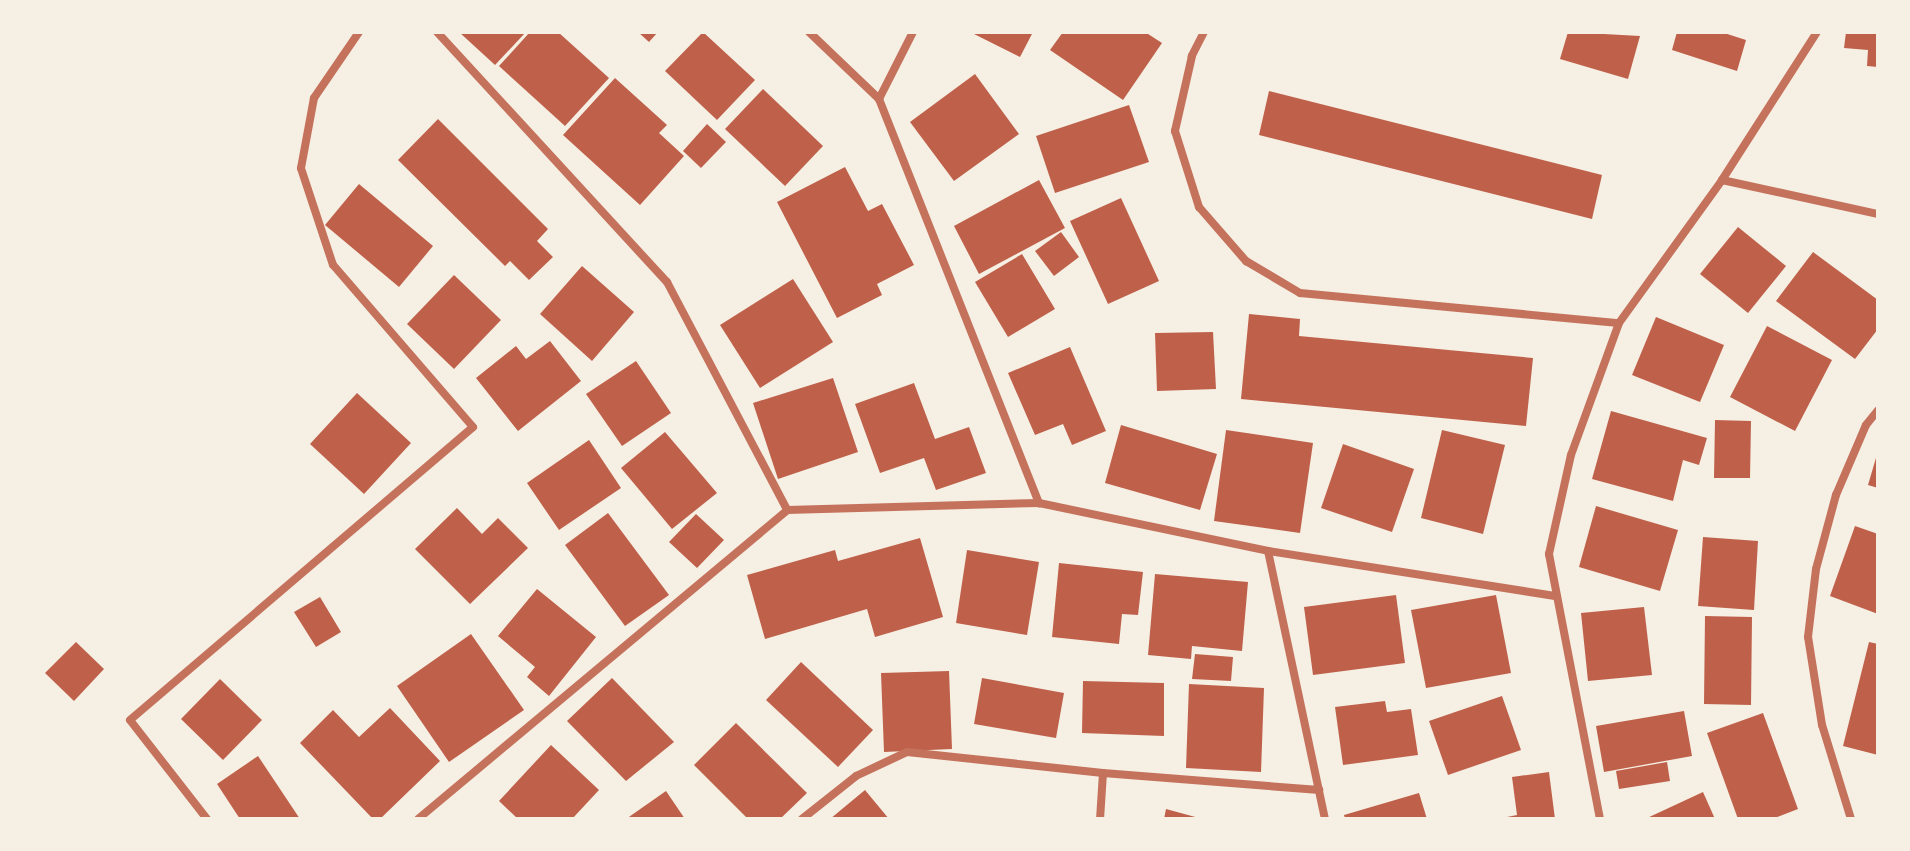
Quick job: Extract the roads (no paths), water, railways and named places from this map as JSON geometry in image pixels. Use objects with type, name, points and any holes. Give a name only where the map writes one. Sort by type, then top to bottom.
[{"type":"street","points":[[207,819],[130,720],[473,427],[333,265],[301,168],[314,98],[359,32]]},
{"type":"street","points":[[437,32],[667,282],[787,510]]},
{"type":"street","points":[[809,32],[879,99],[1039,503]]},
{"type":"street","points":[[879,99],[913,32]]},
{"type":"street","points":[[1204,32],[1192,56],[1175,131],[1199,207],[1246,261],[1300,293],[1619,323]]},
{"type":"street","points":[[1600,819],[1549,554],[1571,455],[1619,323],[1722,180],[1817,32]]},
{"type":"street","points":[[1722,180],[1878,214]]},
{"type":"street","points":[[1851,819],[1822,725],[1808,637],[1816,569],[1836,495],[1866,425],[1878,410]]},
{"type":"street","points":[[418,819],[787,510],[1039,503],[1268,551],[1557,596]]},
{"type":"street","points":[[1268,551],[1325,819]]},
{"type":"street","points":[[802,819],[856,776],[907,752],[1103,773],[1319,790]]},
{"type":"street","points":[[1100,819],[1103,773]]}]
